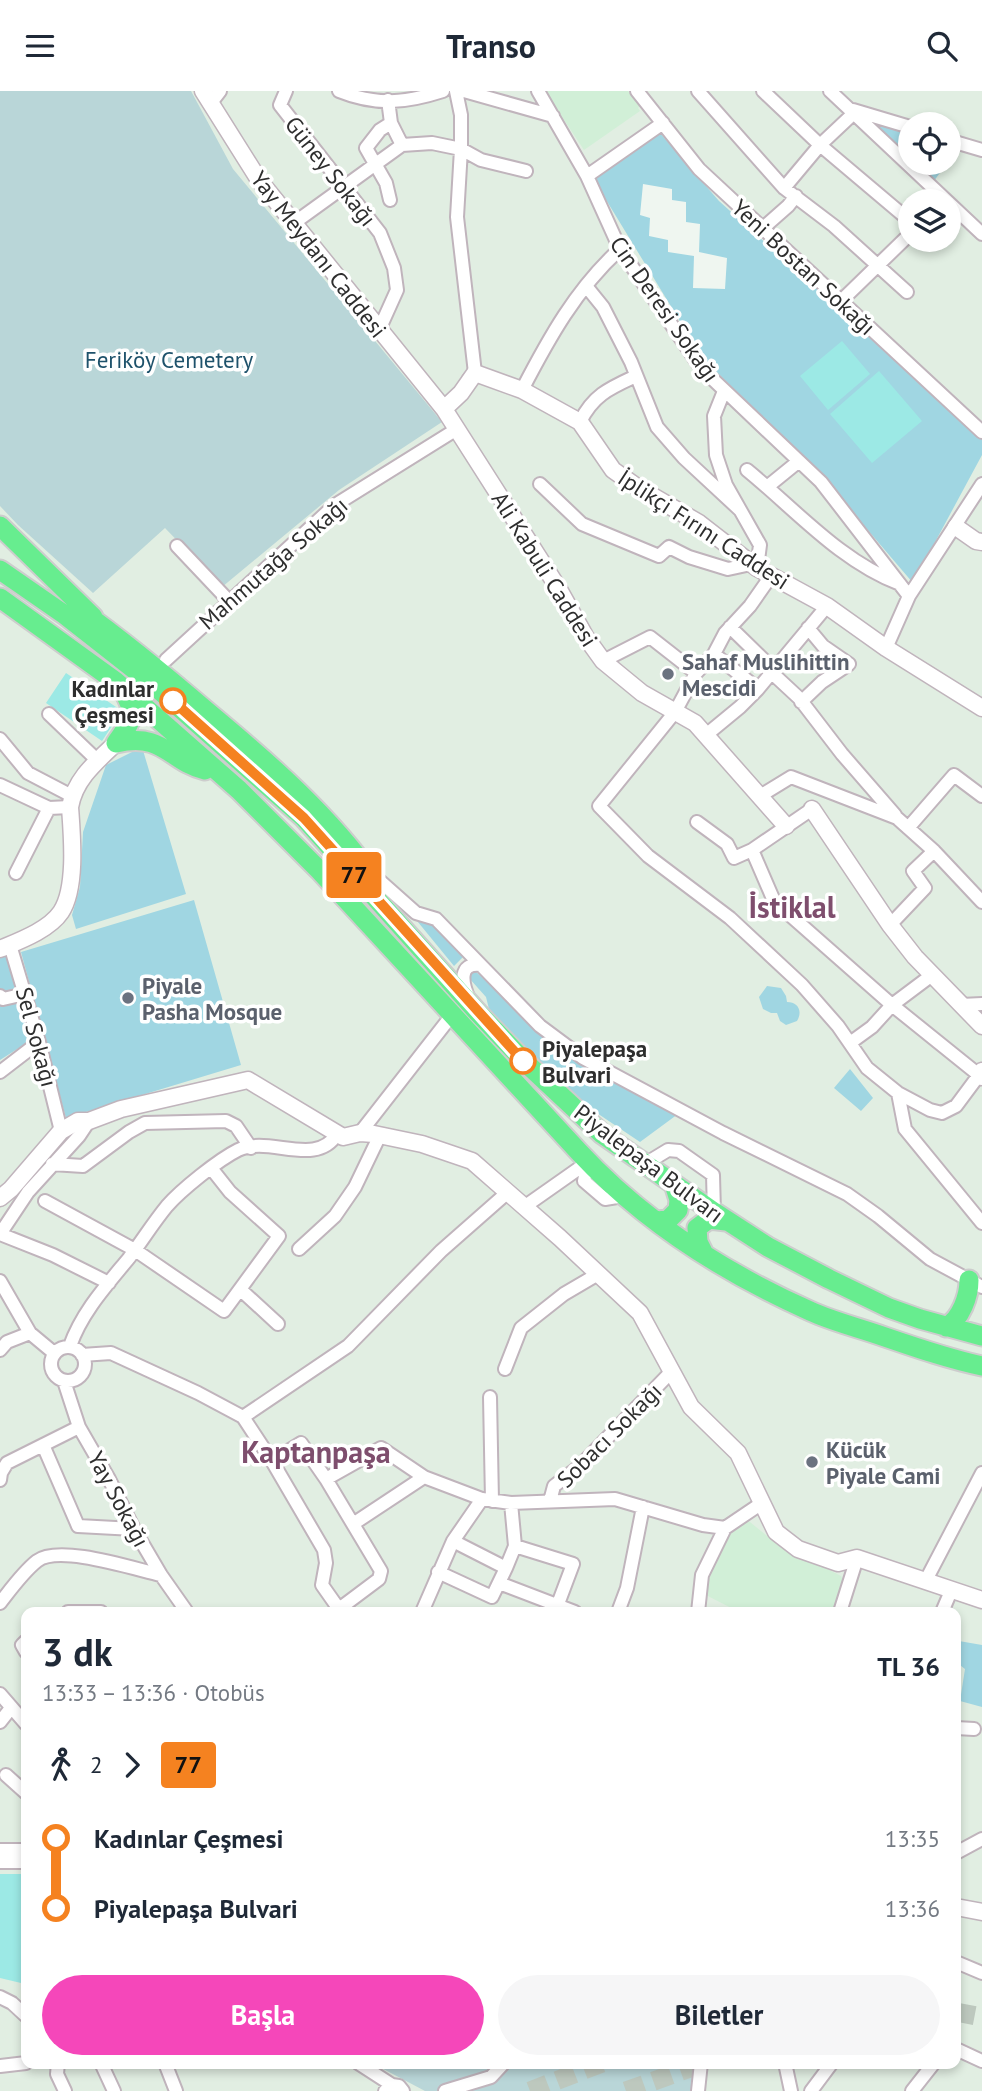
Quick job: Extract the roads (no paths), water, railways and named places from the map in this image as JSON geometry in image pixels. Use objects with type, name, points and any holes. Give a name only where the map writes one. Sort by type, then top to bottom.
[{"type":"main road","points":[[0,526],[104,627]]},
{"type":"main road","points":[[0,559],[32,577],[104,627],[187,694],[288,782],[326,820],[368,871],[405,923],[416,945]]},
{"type":"main road","name":"Piyalepaşa Bulvarı","points":[[0,570],[108,648],[304,818],[472,1007],[526,1063],[602,1133],[768,1247],[888,1308],[982,1336]]},
{"type":"main road","name":"Piyalepaşa Bulvarı","points":[[0,599],[121,685],[239,789],[319,870],[588,1161],[624,1196],[747,1280],[811,1312],[954,1360],[982,1366]]},
{"type":"main road","points":[[116,743],[132,719],[132,708],[121,685]]},
{"type":"main road","points":[[116,743],[132,740],[159,744],[200,769],[221,774]]},
{"type":"main road","points":[[657,1221],[668,1220],[678,1210],[679,1200],[674,1184]]},
{"type":"main road","points":[[703,1252],[698,1242],[697,1228],[709,1219],[721,1217]]},
{"type":"main road","points":[[946,1327],[958,1317],[969,1291],[975,1284]]},
{"type":"street","name":"Güney Sokağı","points":[[286,91],[280,106],[380,233],[394,268],[397,289],[379,330]]},
{"type":"street","points":[[339,91],[362,100],[413,101],[443,91]]},
{"type":"street","points":[[444,409],[461,393],[475,373],[457,217],[461,115],[456,91]]},
{"type":"street","points":[[464,91],[553,116]]},
{"type":"street","name":"Cin Deresi Sokağı","points":[[538,91],[587,176],[620,249],[701,368],[821,482],[909,596]]},
{"type":"street","name":"Yeni Bostan Sokağı","points":[[637,91],[699,169],[982,432]]},
{"type":"street","points":[[698,91],[784,188],[907,292]]},
{"type":"street","points":[[763,91],[820,145],[898,211]]},
{"type":"street","points":[[830,91],[981,232]]},
{"type":"street","name":"Yay Meydanı Caddesi","points":[[211,95],[259,180],[444,409]]},
{"type":"street","points":[[388,100],[391,123],[402,145]]},
{"type":"street","points":[[784,188],[851,111]]},
{"type":"street","points":[[851,111],[898,124]]},
{"type":"street","points":[[390,200],[386,183],[366,148],[380,130],[391,123]]},
{"type":"street","points":[[587,176],[663,123]]},
{"type":"street","points":[[294,223],[402,145],[432,143],[461,149],[481,160],[526,171]]},
{"type":"street","points":[[961,144],[982,150]]},
{"type":"street","points":[[763,228],[796,196]]},
{"type":"street","points":[[841,301],[898,246]]},
{"type":"street","points":[[522,390],[555,328],[598,270],[620,249]]},
{"type":"street","points":[[586,286],[603,307],[657,427],[684,458],[740,510]]},
{"type":"street","name":"İplikçi Fırını Caddesi","points":[[475,373],[522,390],[580,422],[613,470],[699,523],[759,569],[827,606],[982,708]]},
{"type":"street","points":[[580,422],[587,406],[606,390],[636,376]]},
{"type":"street","points":[[724,391],[714,416],[716,455],[726,485],[760,545],[759,569],[750,606],[696,673],[675,712],[599,806],[648,856],[730,918],[802,985],[867,1068],[898,1093],[930,1110],[942,1113],[956,1106],[981,1074],[892,1005],[774,901],[752,850]]},
{"type":"street","name":"Ali Kabuli Caddesi","points":[[444,409],[603,661],[642,693],[695,723],[786,826]]},
{"type":"street","name":"Mahmutağa Sokağı","points":[[166,660],[335,505],[457,429]]},
{"type":"street","points":[[767,487],[799,461]]},
{"type":"street","points":[[747,470],[853,560],[876,575],[900,584]]},
{"type":"street","points":[[540,484],[582,524],[659,556],[669,547],[689,557],[728,569],[759,569]]},
{"type":"street","points":[[886,647],[909,596],[982,484]]},
{"type":"street","points":[[956,527],[980,546]]},
{"type":"street","points":[[177,546],[229,601]]},
{"type":"street","points":[[706,735],[740,708],[758,689],[827,606]]},
{"type":"street","points":[[730,628],[801,702],[897,818],[981,898]]},
{"type":"street","points":[[801,702],[822,682],[849,664],[823,646],[808,628]]},
{"type":"street","points":[[603,661],[650,637],[696,673]]},
{"type":"street","points":[[714,654],[758,689]]},
{"type":"street","points":[[49,714],[97,760]]},
{"type":"street","points":[[0,739],[29,772],[71,802]]},
{"type":"street","points":[[5,947],[37,933],[61,912],[71,880],[71,802],[90,765],[116,743]]},
{"type":"street","points":[[908,828],[954,775],[982,796]]},
{"type":"street","points":[[760,796],[791,777],[897,818]]},
{"type":"street","points":[[0,785],[49,809],[71,802]]},
{"type":"street","points":[[16,873],[49,809]]},
{"type":"street","points":[[697,822],[727,844],[734,857],[752,850],[812,809],[890,925],[915,957],[982,1026]]},
{"type":"street","points":[[890,925],[925,888],[913,871],[934,851]]},
{"type":"street","points":[[368,871],[416,913],[436,919],[540,1026],[583,1058],[847,1193],[930,1259],[975,1284]]},
{"type":"street","name":"Sel Sokağı","points":[[5,947],[25,994],[61,1131]]},
{"type":"street","points":[[472,1007],[465,989],[463,972],[472,964],[480,965]]},
{"type":"street","points":[[850,1043],[872,1027],[892,1005],[932,975]]},
{"type":"street","points":[[0,996],[3,999],[25,994]]},
{"type":"street","points":[[961,1005],[982,1004]]},
{"type":"street","points":[[360,1133],[452,1015]]},
{"type":"street","points":[[0,1072],[39,1042]]},
{"type":"street","points":[[0,1198],[61,1131],[78,1121],[89,1121],[121,1109],[248,1080],[343,1137],[360,1133],[380,1135],[422,1144],[472,1161],[640,1313],[691,1407],[738,1453],[776,1532],[798,1549],[838,1563],[857,1558],[982,1599]]},
{"type":"street","points":[[898,1093],[905,1129],[982,1223]]},
{"type":"street","points":[[89,1121],[79,1136],[28,1192],[0,1234],[54,1255],[109,1283]]},
{"type":"street","points":[[52,1164],[83,1166],[145,1123],[226,1121],[236,1126],[251,1147]]},
{"type":"street","points":[[70,1346],[80,1320],[169,1204],[211,1168],[240,1149],[251,1147],[319,1150],[331,1144],[337,1134]]},
{"type":"street","points":[[299,1249],[335,1216],[355,1187],[380,1135]]},
{"type":"street","points":[[645,1164],[668,1150],[679,1151],[702,1167],[713,1175],[721,1217]]},
{"type":"street","points":[[524,1207],[588,1161]]},
{"type":"street","points":[[45,1201],[135,1250],[224,1311],[279,1236],[230,1192],[211,1168]]},
{"type":"street","points":[[243,1417],[348,1346],[441,1251],[508,1192]]},
{"type":"street","points":[[505,1369],[521,1328],[564,1294],[598,1273]]},
{"type":"street","points":[[0,1281],[30,1333],[54,1353]]},
{"type":"street","points":[[241,1290],[278,1324]]},
{"type":"street","points":[[0,1350],[7,1342],[30,1333]]},
{"type":"street","points":[[70,1346],[82,1355],[85,1366],[81,1375],[64,1381],[57,1378],[50,1367],[54,1353],[70,1346]]},
{"type":"street","points":[[82,1355],[111,1353],[243,1417],[324,1550],[326,1563],[322,1585],[337,1607]]},
{"type":"street","name":"Sobacı Sokağı","points":[[550,1501],[554,1486],[580,1466],[672,1371]]},
{"type":"street","name":"Yay Sokağı","points":[[64,1381],[79,1427],[134,1529],[183,1607]]},
{"type":"street","points":[[426,1607],[453,1541],[487,1500],[490,1397]]},
{"type":"street","points":[[0,1480],[7,1463],[79,1427]]},
{"type":"street","points":[[272,1461],[301,1443],[326,1479],[381,1571],[379,1579],[345,1607]]},
{"type":"street","points":[[43,1445],[78,1526],[134,1529]]},
{"type":"street","points":[[326,1479],[382,1448],[424,1477],[487,1500],[511,1503],[615,1499],[703,1525],[725,1528]]},
{"type":"street","points":[[925,1582],[982,1472]]},
{"type":"street","points":[[353,1524],[424,1477]]},
{"type":"street","points":[[438,1572],[492,1597],[515,1546],[511,1503]]},
{"type":"street","points":[[699,1607],[702,1575],[725,1528],[762,1503]]},
{"type":"street","points":[[620,1607],[627,1588],[642,1507]]},
{"type":"street","points":[[453,1541],[506,1568]]},
{"type":"street","points":[[515,1546],[573,1564],[558,1604]]},
{"type":"street","points":[[0,1603],[38,1559],[55,1556],[81,1556],[161,1575]]},
{"type":"street","points":[[842,1607],[857,1558]]},
{"type":"street","points":[[499,1583],[564,1607]]},
{"type":"street","points":[[944,1607],[951,1591]]},
{"type":"street","points":[[0,1694],[21,1719]]},
{"type":"street","points":[[0,1722],[11,1708]]},
{"type":"street","points":[[961,1728],[974,1729]]},
{"type":"street","points":[[6,1775],[21,1788]]},
{"type":"street","points":[[961,1850],[982,1839]]},
{"type":"street","points":[[0,1850],[21,1850]]},
{"type":"street","points":[[0,1862],[21,1862]]},
{"type":"street","points":[[961,1908],[982,1912]]},
{"type":"street","points":[[961,1964],[982,1973]]},
{"type":"street","points":[[0,1997],[21,2012]]},
{"type":"street","points":[[961,2051],[982,2061]]},
{"type":"street","points":[[0,2066],[21,2064]]},
{"type":"street","points":[[57,2069],[65,2091]]},
{"type":"street","points":[[104,2069],[114,2091]]},
{"type":"street","points":[[167,2069],[176,2091]]},
{"type":"street","points":[[366,2069],[393,2089]]},
{"type":"street","points":[[445,2091],[491,2077],[498,2069]]},
{"type":"street","points":[[698,2091],[700,2069]]},
{"type":"street","points":[[786,2069],[791,2091]]},
{"type":"street","points":[[811,2091],[828,2069]]},
{"type":"street","points":[[912,2091],[929,2069]]},
{"type":"tunnel","points":[[961,2013],[982,2017]]},
{"type":"tunnel","points":[[530,2091],[587,2069]]},
{"type":"tunnel","points":[[626,2091],[687,2069]]},
{"type":"place","name":"Sahaf Muslihittin Mescidi","points":[[668,674]]},
{"type":"place","name":"Kadınlar Çeşmesi","points":[[173,701]]},
{"type":"place","name":"Piyale Pasha Mosque","points":[[128,998]]},
{"type":"place","name":"Piyalepaşa Bulvari","points":[[523,1061]]},
{"type":"place","name":"Kücük Piyale Cami","points":[[812,1462]]},
{"type":"district","name":"İstiklal","points":[[792,906]]},
{"type":"district","name":"Kaptanpaşa","points":[[316,1451]]},
{"type":"park label","name":"Feriköy Cemetery","points":[[169,359]]}]
